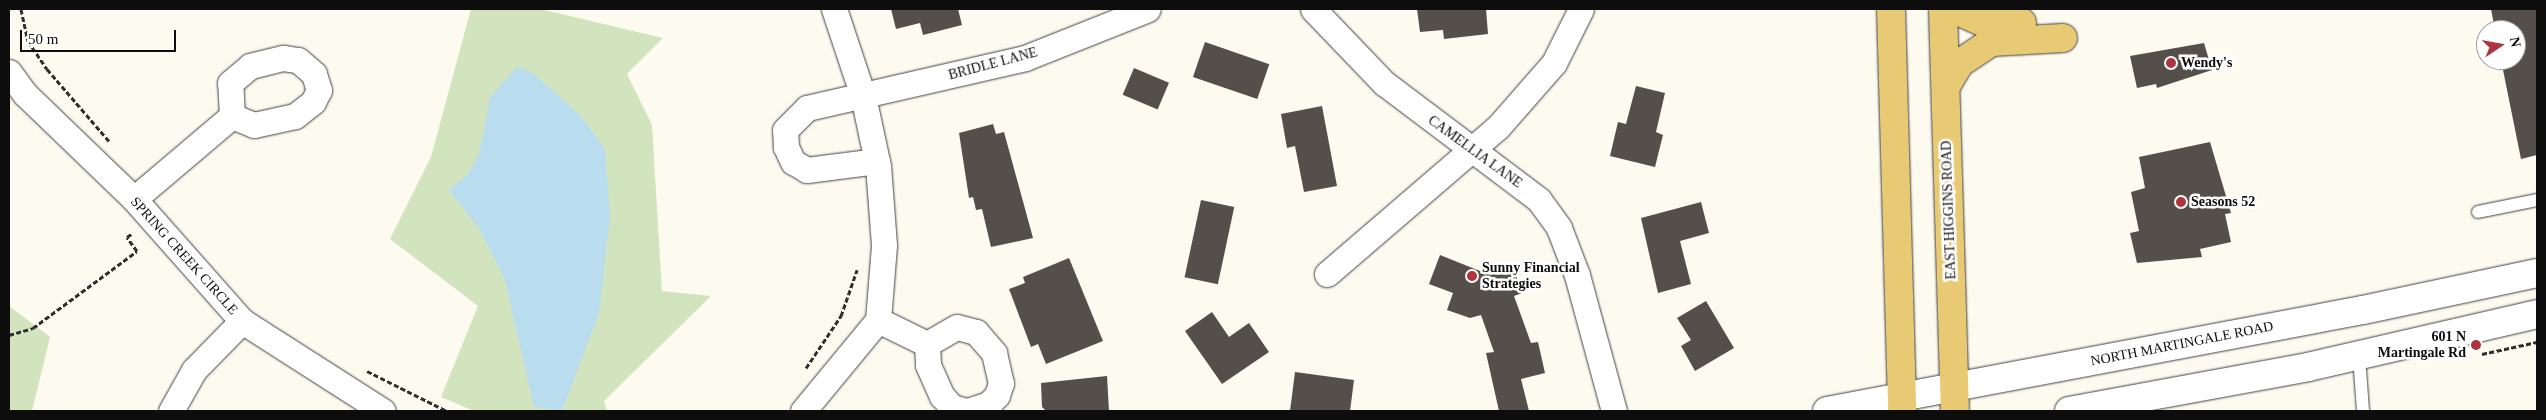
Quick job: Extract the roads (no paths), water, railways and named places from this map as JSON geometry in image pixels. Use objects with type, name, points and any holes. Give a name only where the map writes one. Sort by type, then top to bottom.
[{"type":"main road","points":[[1891,9],[1902,404]]},
{"type":"main road","name":"EAST HIGGINS ROAD","points":[[1943,9],[1955,399]]},
{"type":"main road","points":[[1946,86],[1960,63],[1991,42],[2063,29],[1987,24],[1953,9]]},
{"type":"street","points":[[803,411],[878,320],[884,245],[877,161],[863,96],[834,9]]},
{"type":"street","name":"BRIDLE LANE","points":[[877,161],[807,170],[793,162],[786,147],[785,130],[807,108],[1025,58],[1148,9]]},
{"type":"street","name":"CAMELLIA LANE","points":[[1313,9],[1384,83],[1474,149],[1539,200],[1559,228],[1588,308],[1614,411]]},
{"type":"street","points":[[1326,274],[1474,149],[1554,63],[1581,9]]},
{"type":"street","name":"SPRING CREEK CIRCLE","points":[[9,72],[17,98],[134,199],[242,321],[383,411]]},
{"type":"street","points":[[134,199],[232,116]]},
{"type":"street","name":"NORTH MARTINGALE ROAD","points":[[1827,411],[1955,399],[2537,273]]},
{"type":"street","points":[[2068,411],[2359,356],[2537,314]]},
{"type":"street","points":[[878,320],[927,344]]},
{"type":"street","points":[[171,411],[194,370],[242,321]]},
{"type":"street","points":[[957,327],[976,332],[994,354],[1001,383],[997,395],[989,404],[967,411],[952,407],[942,396],[928,365],[927,344],[957,327]]},
{"type":"lane","points":[[2478,212],[2537,200]]},
{"type":"lane","points":[[2359,356],[2363,411]]},
{"type":"water","points":[[517,67],[533,73],[581,116],[605,149],[610,217],[599,313],[562,411],[534,407],[505,280],[480,230],[449,190],[468,174],[479,154],[490,97]]},
{"type":"place","name":"Wendy's","points":[[2171,63]]},
{"type":"place","name":"Seasons 52","points":[[2181,202]]},
{"type":"place","name":"Sunny Financial Strategies","points":[[1472,276]]},
{"type":"place","name":"601 N Martingale Rd","points":[[2476,345]]}]
